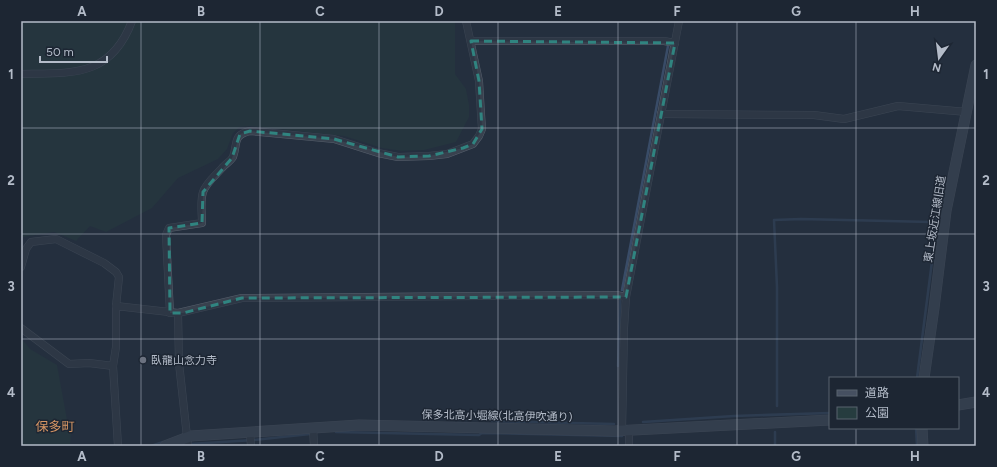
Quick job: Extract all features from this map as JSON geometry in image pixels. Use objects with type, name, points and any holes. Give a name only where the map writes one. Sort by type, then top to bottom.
[{"type":"street","points":[[21,74],[69,73],[98,65],[114,53],[127,35],[132,21]]},
{"type":"street","points":[[170,313],[166,235],[169,228],[202,223],[202,204],[204,192],[207,185],[232,158],[240,134],[250,131],[334,139],[378,153],[398,157],[447,154],[473,144],[479,136],[482,128],[479,81],[466,21]]},
{"type":"street","points":[[629,446],[626,430],[624,328],[626,297],[679,21]]},
{"type":"street","points":[[471,41],[664,41],[675,43]]},
{"type":"street","name":"東上坂近江線旧道","points":[[924,377],[946,211],[976,65]]},
{"type":"street","points":[[661,114],[814,115],[844,119],[898,106],[967,112]]},
{"type":"street","points":[[21,267],[26,249],[31,242],[56,239],[104,263],[116,272],[119,277],[116,306],[116,347],[114,366],[118,446]]},
{"type":"street","points":[[116,306],[178,313],[242,298],[608,295],[626,297]]},
{"type":"street","points":[[178,313],[179,363],[187,442]]},
{"type":"street","points":[[21,328],[69,364],[89,363],[114,366]]},
{"type":"street","points":[[959,405],[976,402]]},
{"type":"street","name":"保多北高小堀線(北高伊吹通り)","points":[[165,446],[187,442],[191,436],[250,440],[313,428],[359,425],[614,431],[829,420]]},
{"type":"street","points":[[313,428],[314,446]]},
{"type":"street","points":[[922,429],[922,446]]},
{"type":"highlighted area","points":[[471,41],[675,43],[626,297],[242,298],[183,313],[170,313],[169,228],[202,223],[203,192],[232,158],[240,134],[250,131],[334,139],[398,157],[429,156],[463,148],[473,144],[482,129],[479,81]]},
{"type":"green space","points":[[21,21],[455,21],[455,74],[466,89],[469,105],[469,117],[456,142],[424,150],[402,151],[382,148],[344,136],[250,126],[240,127],[233,133],[227,149],[218,159],[178,178],[152,208],[106,232],[90,226],[76,241],[54,232],[23,237],[21,240]]},
{"type":"green space","points":[[21,338],[30,349],[57,365],[71,434],[70,446],[21,446]]},
{"type":"waterway","points":[[622,290],[668,46]]},
{"type":"waterway","points":[[917,377],[940,199]]},
{"type":"waterway","points":[[777,406],[777,287],[774,220],[801,219],[931,222]]},
{"type":"waterway","points":[[618,366],[620,301]]},
{"type":"waterway","points":[[643,422],[734,416],[829,413]]},
{"type":"waterway","points":[[492,421],[614,424]]},
{"type":"waterway","points":[[916,429],[917,446]]},
{"type":"waterway","points":[[336,432],[622,436]]},
{"type":"waterway","points":[[775,432],[775,446]]},
{"type":"waterway","points":[[190,444],[254,440],[310,434]]},
{"type":"waterway","points":[[151,446],[163,442]]},
{"type":"place","name":"臥龍山念力寺","points":[[143,360]]},
{"type":"district","name":"保多町","points":[[55,426]]}]
